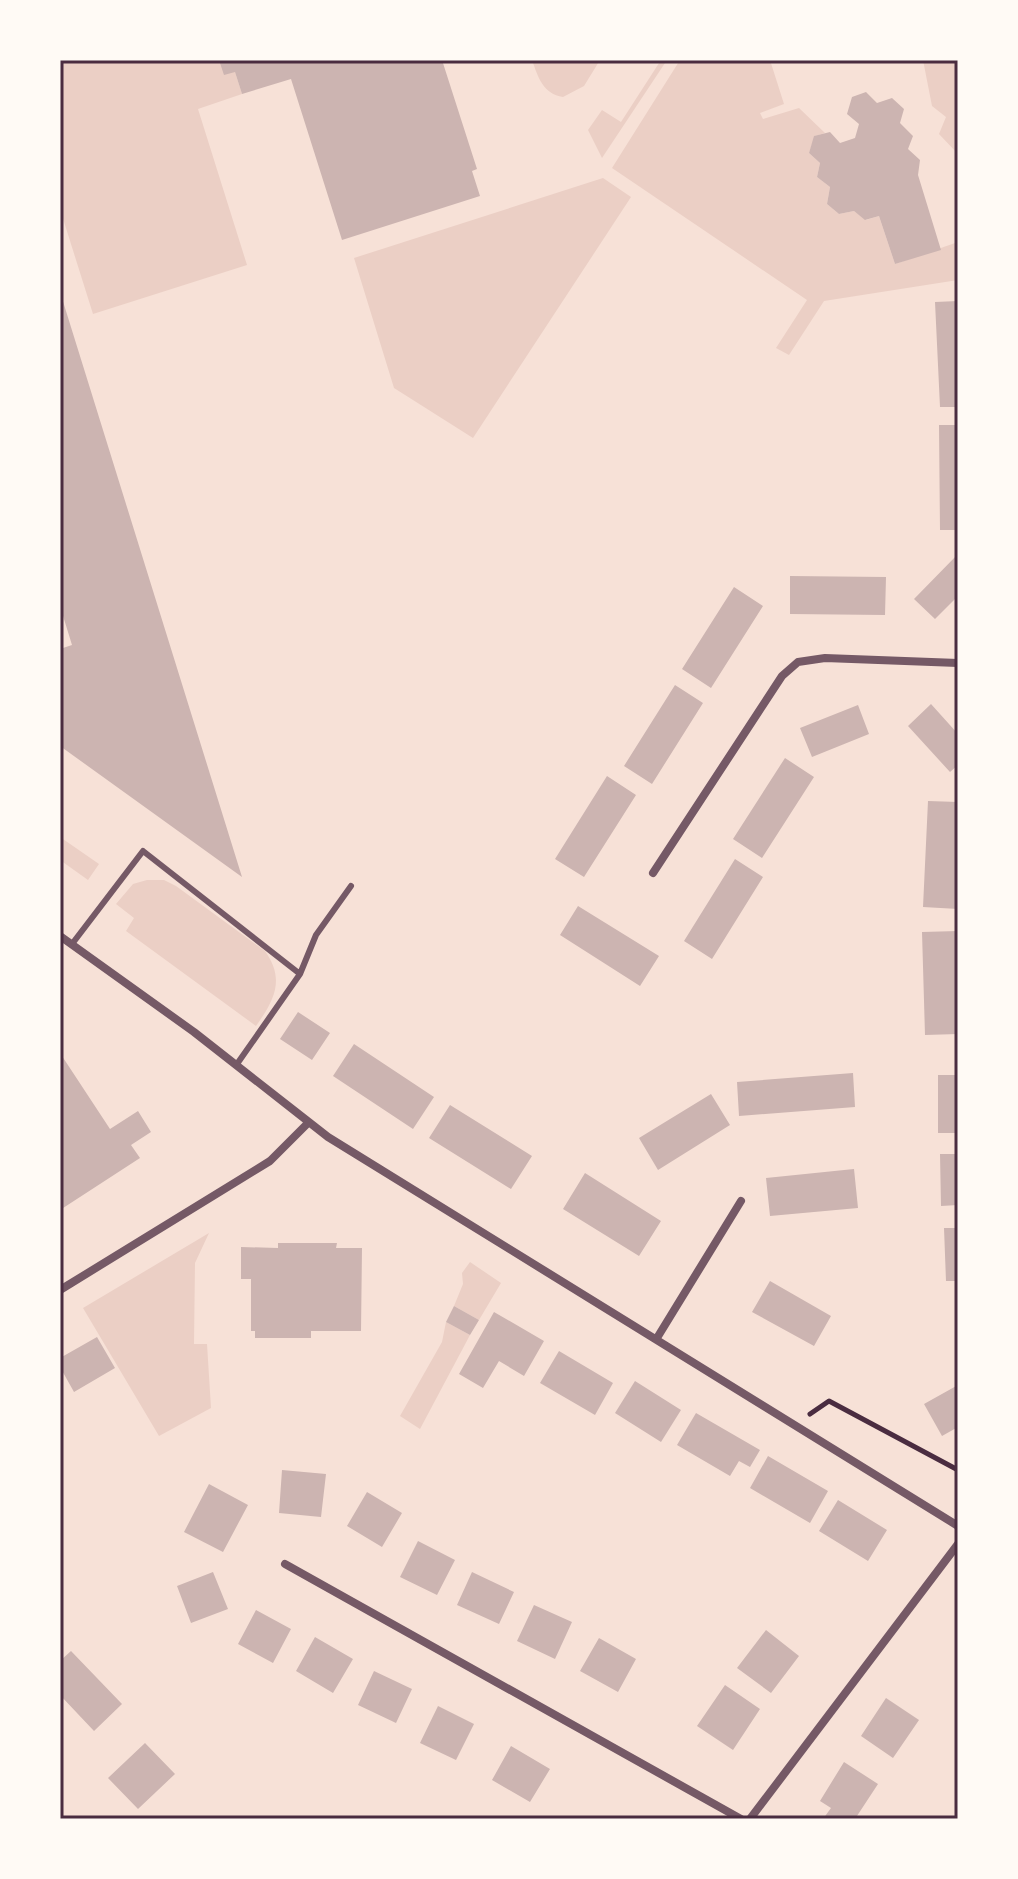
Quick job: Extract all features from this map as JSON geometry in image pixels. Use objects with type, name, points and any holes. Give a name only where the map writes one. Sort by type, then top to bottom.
[{"type":"street","points":[[653,873],[782,676],[798,662],[825,658],[958,663]]},
{"type":"street","points":[[60,936],[237,1064],[308,1123],[958,1526]]},
{"type":"street","points":[[60,1290],[270,1161],[308,1123]]},
{"type":"street","points":[[657,1338],[741,1201]]},
{"type":"street","points":[[750,1819],[958,1544]]},
{"type":"street","points":[[285,1564],[741,1819]]},
{"type":"lane","points":[[72,944],[143,851],[300,974]]},
{"type":"lane","points":[[237,1064],[300,974],[316,935],[351,886]]},
{"type":"path","points":[[793,1425],[829,1401],[958,1470]]},
{"type":"shaded area","points":[[60,60],[219,60],[235,72],[242,94],[198,109],[247,265],[93,314],[60,209]]},
{"type":"shaded area","points":[[532,60],[600,60],[584,86],[563,97],[546,88]]},
{"type":"shaded area","points":[[661,60],[667,60],[602,158],[588,130],[602,110],[621,122]]},
{"type":"shaded area","points":[[680,60],[770,60],[784,104],[760,113],[763,119],[799,108],[825,133],[815,136],[809,153],[820,163],[817,177],[830,187],[827,204],[839,214],[854,211],[866,220],[879,216],[895,264],[958,242],[958,280],[824,301],[789,355],[776,348],[807,300],[612,168]]},
{"type":"shaded area","points":[[923,60],[958,60],[958,154],[939,134],[946,117],[932,106]]},
{"type":"shaded area","points":[[603,178],[631,197],[473,438],[394,388],[354,258]]},
{"type":"shaded area","points":[[60,837],[99,864],[88,880],[60,860]]},
{"type":"shaded area","points":[[164,880],[176,886],[265,951],[275,971],[275,989],[256,1026],[126,931],[134,918],[116,904],[133,884]]},
{"type":"shaded area","points":[[209,1233],[195,1263],[194,1344],[207,1344],[211,1408],[159,1436],[83,1308]]},
{"type":"shaded area","points":[[470,1262],[501,1283],[479,1320],[454,1306],[463,1284],[462,1273]]},
{"type":"shaded area","points":[[446,1322],[470,1335],[420,1429],[400,1416],[442,1342]]},
{"type":"building","points":[[219,60],[442,60],[477,169],[472,171],[480,196],[342,240],[291,79],[242,94],[235,72],[224,75]]},
{"type":"building","points":[[866,92],[877,103],[892,98],[904,109],[900,123],[913,136],[908,149],[920,160],[918,175],[941,250],[895,264],[879,216],[865,220],[854,211],[839,214],[827,204],[830,187],[817,177],[820,163],[809,153],[814,136],[830,132],[840,143],[855,138],[859,124],[847,114],[852,97]]},
{"type":"building","points":[[61,295],[242,877],[60,746],[60,649],[72,645],[60,606]]},
{"type":"building","points":[[958,301],[958,407],[940,407],[935,302]]},
{"type":"building","points":[[939,425],[958,425],[958,530],[940,530]]},
{"type":"building","points":[[958,554],[958,596],[935,619],[914,599]]},
{"type":"building","points":[[790,576],[886,577],[885,615],[790,614]]},
{"type":"building","points":[[734,587],[763,606],[711,688],[682,669]]},
{"type":"building","points":[[675,685],[703,703],[652,784],[624,766]]},
{"type":"building","points":[[931,704],[958,734],[958,765],[950,772],[908,726]]},
{"type":"building","points":[[858,705],[869,734],[812,757],[800,728]]},
{"type":"building","points":[[785,758],[814,777],[762,858],[733,839]]},
{"type":"building","points":[[607,776],[636,795],[584,877],[555,859]]},
{"type":"building","points":[[928,801],[958,802],[958,909],[923,907]]},
{"type":"building","points":[[735,859],[763,877],[712,959],[684,941]]},
{"type":"building","points":[[578,906],[659,956],[640,986],[560,935]]},
{"type":"building","points":[[958,931],[958,1034],[925,1035],[922,932]]},
{"type":"building","points":[[298,1012],[330,1033],[312,1060],[280,1039]]},
{"type":"building","points":[[354,1044],[434,1097],[413,1129],[333,1076]]},
{"type":"building","points":[[60,1053],[110,1129],[138,1111],[151,1132],[131,1145],[140,1158],[60,1210]]},
{"type":"building","points":[[853,1073],[855,1107],[739,1116],[737,1082]]},
{"type":"building","points":[[938,1075],[958,1075],[958,1133],[938,1133]]},
{"type":"building","points":[[711,1094],[730,1125],[658,1170],[639,1138]]},
{"type":"building","points":[[450,1105],[532,1156],[511,1189],[429,1138]]},
{"type":"building","points":[[940,1154],[958,1154],[958,1205],[941,1206]]},
{"type":"building","points":[[854,1169],[858,1208],[770,1216],[766,1178]]},
{"type":"building","points":[[585,1173],[661,1221],[639,1256],[563,1209]]},
{"type":"building","points":[[944,1228],[958,1228],[958,1281],[946,1281]]},
{"type":"building","points":[[278,1243],[337,1243],[336,1248],[362,1248],[361,1331],[311,1331],[311,1338],[255,1338],[255,1331],[251,1331],[251,1279],[241,1279],[241,1247],[278,1248]]},
{"type":"building","points":[[770,1281],[831,1316],[814,1346],[752,1312]]},
{"type":"building","points":[[454,1306],[479,1320],[470,1335],[446,1322]]},
{"type":"building","points":[[494,1312],[544,1341],[524,1376],[499,1361],[483,1388],[459,1374]]},
{"type":"building","points":[[97,1337],[115,1368],[74,1392],[60,1367],[60,1358]]},
{"type":"building","points":[[559,1351],[613,1383],[595,1415],[540,1383]]},
{"type":"building","points":[[635,1381],[681,1410],[661,1442],[615,1413]]},
{"type":"building","points":[[958,1385],[958,1427],[942,1436],[924,1404]]},
{"type":"building","points":[[696,1413],[760,1450],[750,1467],[739,1461],[730,1476],[677,1445]]},
{"type":"building","points":[[768,1456],[828,1491],[810,1523],[750,1488]]},
{"type":"building","points":[[282,1470],[326,1474],[321,1517],[279,1513]]},
{"type":"building","points":[[209,1484],[248,1505],[223,1552],[184,1532]]},
{"type":"building","points":[[367,1492],[402,1513],[382,1547],[347,1526]]},
{"type":"building","points":[[838,1500],[887,1530],[868,1561],[819,1531]]},
{"type":"building","points":[[418,1541],[455,1560],[437,1595],[400,1577]]},
{"type":"building","points":[[213,1572],[228,1609],[191,1623],[177,1586]]},
{"type":"building","points":[[472,1572],[514,1592],[499,1624],[457,1605]]},
{"type":"building","points":[[534,1605],[572,1622],[555,1659],[517,1641]]},
{"type":"building","points":[[256,1610],[291,1629],[273,1663],[238,1644]]},
{"type":"building","points":[[766,1630],[799,1656],[771,1693],[737,1668]]},
{"type":"building","points":[[315,1637],[353,1659],[333,1693],[296,1671]]},
{"type":"building","points":[[599,1638],[636,1659],[618,1692],[580,1671]]},
{"type":"building","points":[[71,1651],[122,1704],[94,1731],[60,1695],[60,1661]]},
{"type":"building","points":[[374,1671],[412,1689],[396,1723],[358,1705]]},
{"type":"building","points":[[725,1685],[760,1709],[733,1750],[697,1726]]},
{"type":"building","points":[[886,1698],[919,1720],[893,1758],[861,1736]]},
{"type":"building","points":[[438,1706],[474,1724],[456,1760],[420,1743]]},
{"type":"building","points":[[145,1743],[175,1774],[138,1809],[108,1778]]},
{"type":"building","points":[[511,1746],[550,1769],[530,1802],[492,1780]]},
{"type":"building","points":[[844,1762],[878,1784],[855,1819],[823,1819],[831,1808],[820,1801]]}]
